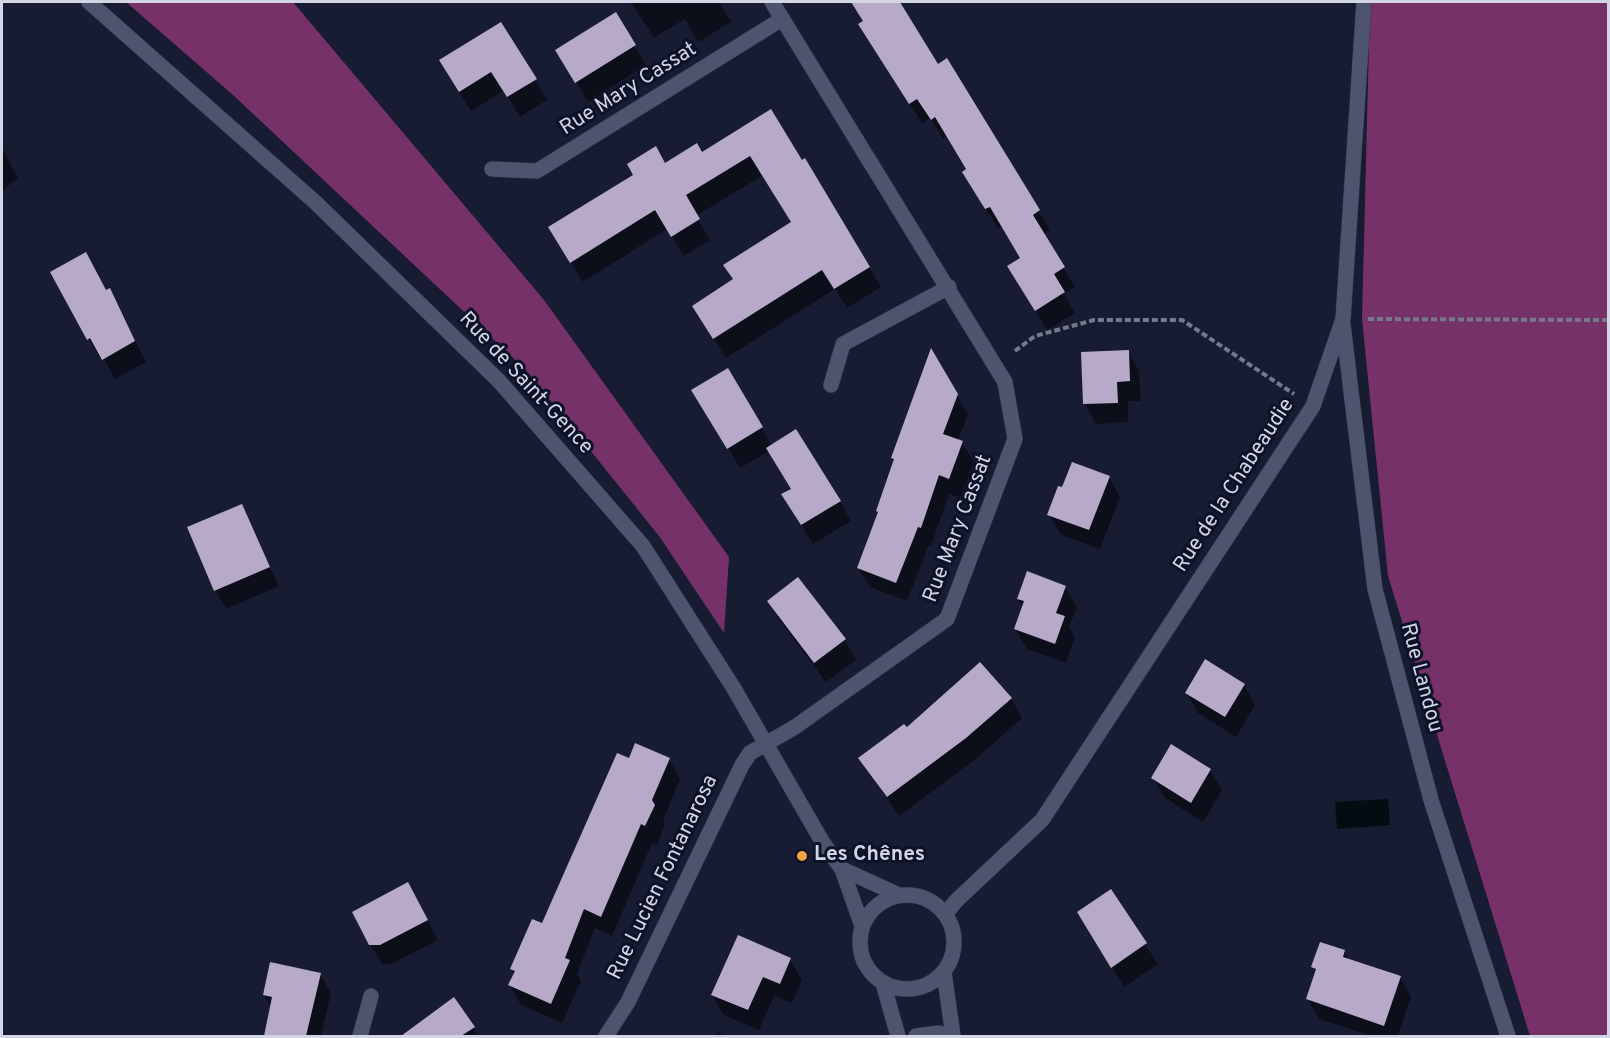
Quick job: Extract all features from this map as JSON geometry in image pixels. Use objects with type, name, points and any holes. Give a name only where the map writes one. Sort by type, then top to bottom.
[{"type":"street","name":"Rue de Saint-Gence","points":[[89,2],[315,202],[499,381],[643,546],[842,869],[862,926]]},
{"type":"street","name":"Rue Mary Cassat","points":[[767,744],[947,619],[1016,440],[1005,382],[949,287],[772,2]]},
{"type":"street","name":"Rue de la Chabeaudie","points":[[945,914],[963,894],[1042,820],[1313,406],[1343,319],[1364,2]]},
{"type":"street","name":"Rue Mary Cassat","points":[[492,169],[537,171],[782,19]]},
{"type":"street","points":[[831,384],[843,344],[949,287]]},
{"type":"street","name":"Rue Landou","points":[[1343,319],[1375,590],[1431,800],[1508,1036]]},
{"type":"street","name":"Rue Lucien Fontanarosa","points":[[606,1036],[628,1002],[742,765],[750,753],[767,744]]},
{"type":"street","points":[[842,869],[899,895]]},
{"type":"street","points":[[899,895],[912,895],[925,898],[945,914],[952,928],[954,943],[951,958],[944,972],[931,982],[915,988],[899,988],[883,982],[871,973],[862,958],[859,942],[862,926],[872,909],[880,902],[899,895]]},
{"type":"street","points":[[916,1036],[939,1033],[952,1036],[944,972]]},
{"type":"street","points":[[883,982],[898,1036]]},
{"type":"street","points":[[360,1036],[371,996]]},
{"type":"path","points":[[1343,319],[1608,320]]},
{"type":"path","points":[[996,366],[1035,336],[1094,320],[1182,320],[1313,406]]},
{"type":"shaded area","points":[[126,2],[293,2],[544,300],[729,557],[724,633],[659,536],[525,369],[233,95]]},
{"type":"shaded area","points":[[1370,2],[1608,2],[1608,1036],[1530,1036],[1388,576],[1362,319]]},
{"type":"shaded area","points":[[1388,799],[1390,825],[1337,829],[1335,802]]},
{"type":"building","points":[[851,2],[900,2],[938,64],[947,58],[1040,210],[1033,215],[1065,267],[1054,274],[1065,292],[1035,311],[1007,266],[1020,258],[990,207],[985,209],[962,172],[966,169],[935,117],[931,120],[917,99],[909,104],[858,24],[863,21]]},
{"type":"building","points":[[616,12],[636,45],[575,83],[555,50]]},
{"type":"building","points":[[501,22],[537,79],[507,97],[491,72],[459,92],[439,60]]},
{"type":"building","points":[[771,109],[802,160],[805,158],[870,267],[834,289],[822,270],[713,339],[692,306],[733,279],[723,265],[791,222],[750,156],[686,195],[700,219],[671,237],[655,210],[570,263],[548,227],[633,175],[627,164],[656,146],[665,163],[697,143],[702,152]]},
{"type":"building","points":[[86,252],[106,290],[110,288],[135,341],[102,360],[90,338],[87,340],[50,272]]},
{"type":"building","points":[[931,348],[958,394],[943,434],[963,441],[949,479],[939,475],[921,528],[918,527],[896,583],[857,568],[878,512],[876,511],[894,459],[891,458]]},
{"type":"building","points":[[1129,350],[1130,381],[1117,382],[1118,403],[1083,404],[1081,352]]},
{"type":"building","points":[[728,368],[763,427],[727,449],[691,390]]},
{"type":"building","points":[[796,429],[841,501],[801,525],[781,494],[791,489],[766,448]]},
{"type":"building","points":[[1072,462],[1110,476],[1089,530],[1047,515],[1058,486],[1062,487]]},
{"type":"building","points":[[242,504],[270,567],[214,591],[187,527]]},
{"type":"building","points":[[1027,571],[1066,586],[1056,613],[1065,616],[1055,644],[1014,629],[1024,601],[1017,599]]},
{"type":"building","points":[[798,577],[846,639],[814,663],[767,601]]},
{"type":"building","points":[[1205,659],[1245,684],[1225,717],[1185,693]]},
{"type":"building","points":[[980,662],[1012,698],[966,738],[887,797],[858,758],[904,724],[907,727]]},
{"type":"building","points":[[635,743],[670,758],[652,800],[655,805],[645,826],[641,824],[601,917],[584,909],[565,958],[570,960],[551,1004],[508,985],[515,971],[510,969],[532,919],[542,923],[617,753],[629,758]]},
{"type":"building","points":[[1171,744],[1211,769],[1191,803],[1151,778]]},
{"type":"building","points":[[408,882],[428,920],[380,945],[369,945],[352,912]]},
{"type":"building","points":[[1111,889],[1147,943],[1111,968],[1077,912]]},
{"type":"building","points":[[738,935],[791,958],[780,984],[763,977],[748,1010],[711,995]]},
{"type":"building","points":[[1320,942],[1345,950],[1343,957],[1401,976],[1384,1026],[1306,999],[1316,969],[1311,967]]},
{"type":"building","points":[[270,962],[321,973],[306,1036],[264,1036],[272,997],[263,995]]},
{"type":"building","points":[[454,997],[475,1027],[461,1036],[401,1036]]},
{"type":"place","name":"Les Chênes","points":[[802,856]]}]
